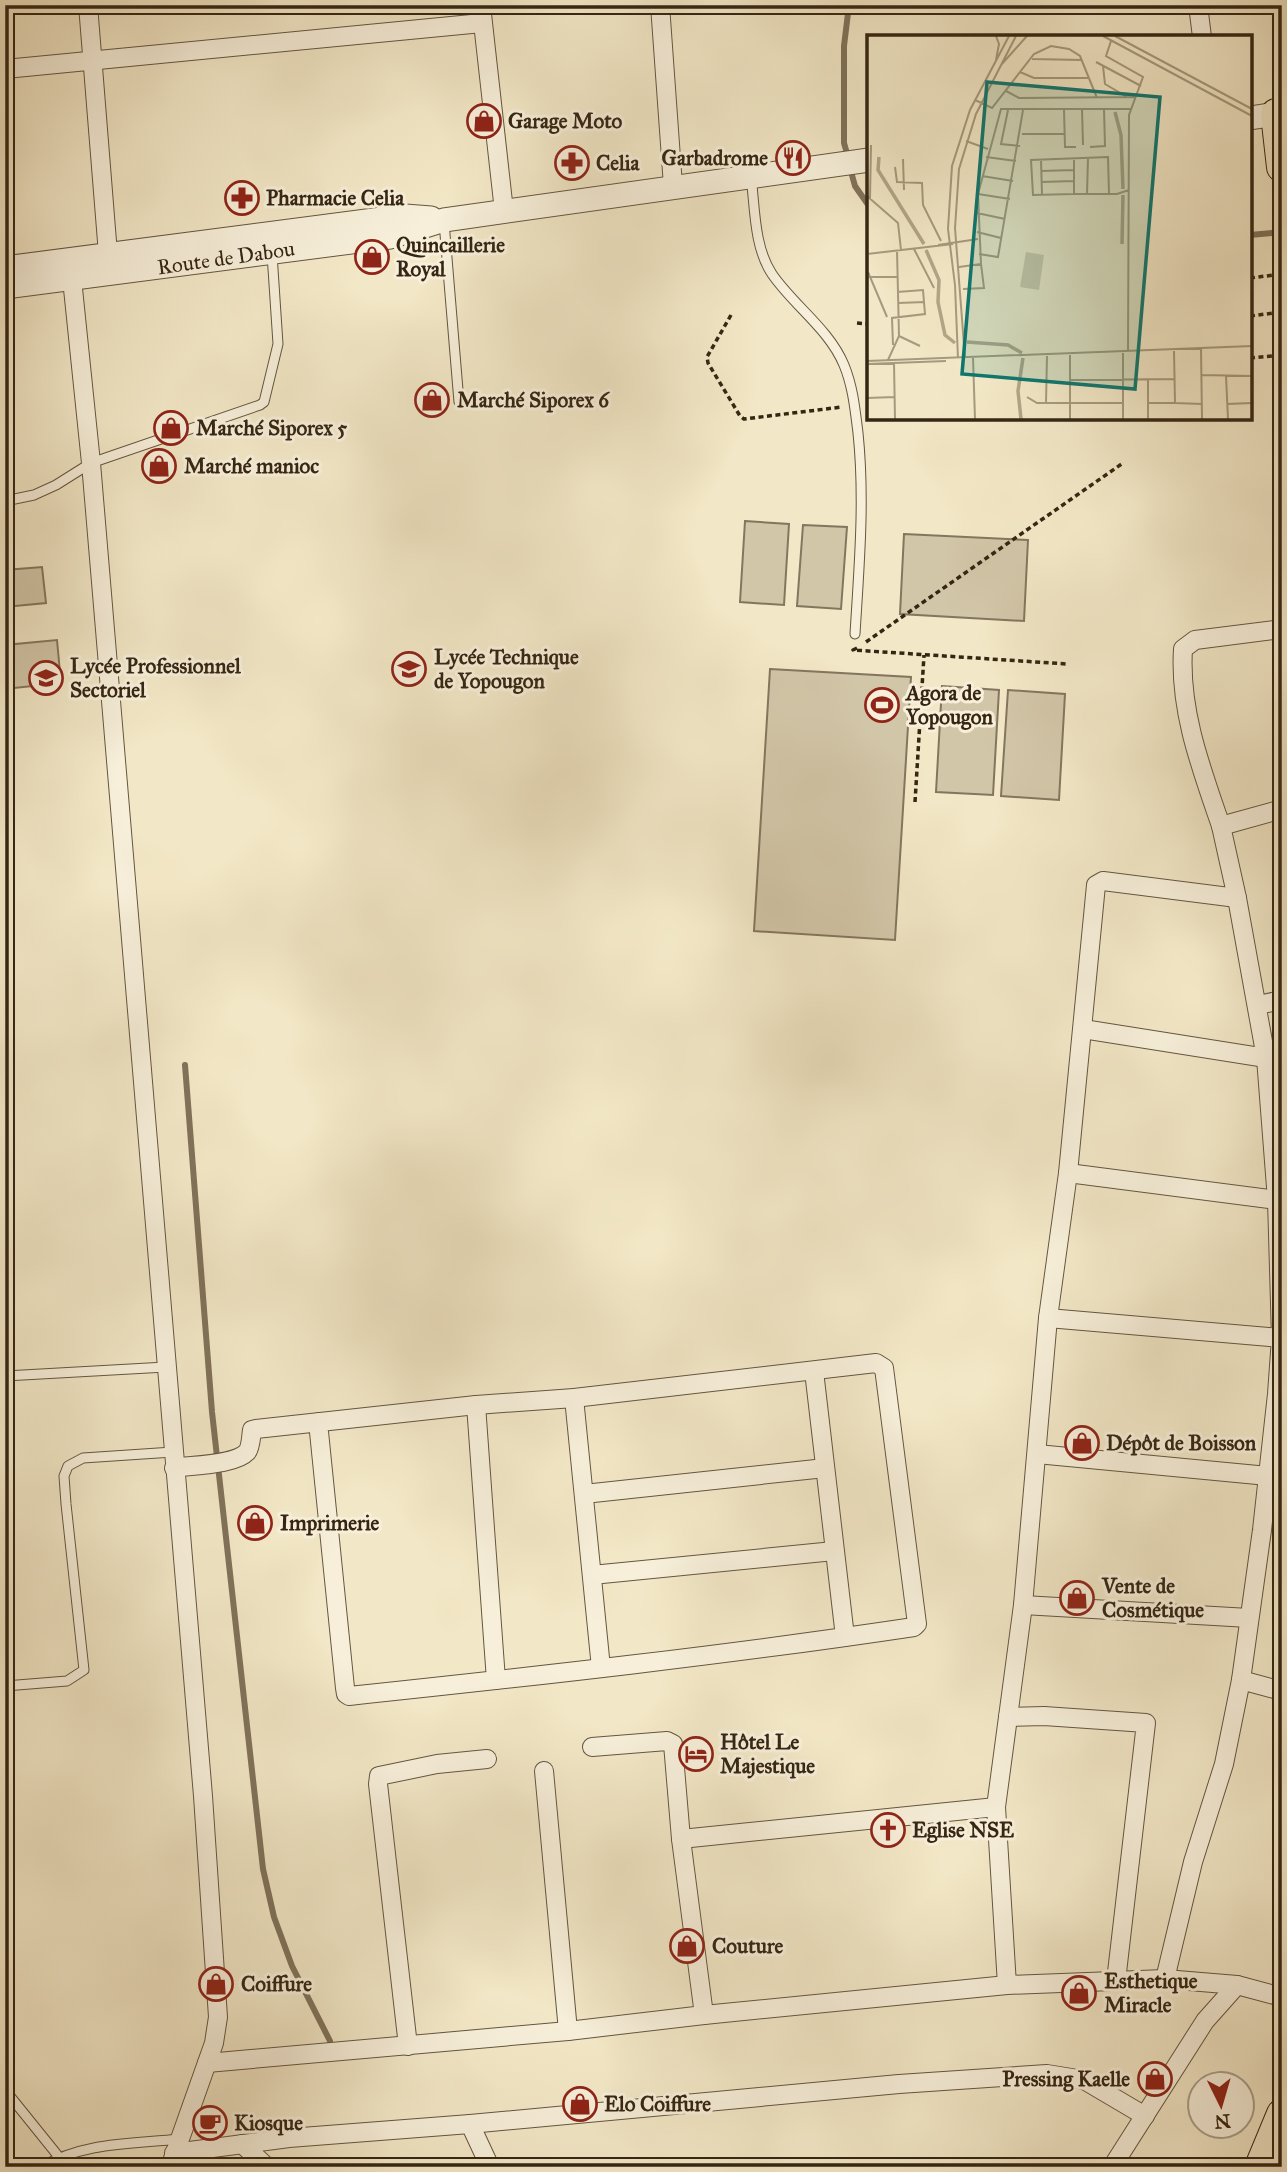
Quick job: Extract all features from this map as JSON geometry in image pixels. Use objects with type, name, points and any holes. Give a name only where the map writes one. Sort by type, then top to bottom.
[{"type":"main road","points":[[1269,115],[1282,167]]},
{"type":"main road","points":[[1261,2167],[1282,2114]]},
{"type":"street","points":[[88,5],[108,254]]},
{"type":"street","points":[[660,5],[673,186]]},
{"type":"street","points":[[1198,5],[1202,35]]},
{"type":"street","points":[[5,69],[481,14],[503,211]]},
{"type":"street","name":"Route de Dabou","points":[[5,287],[390,237],[444,220],[855,162]]},
{"type":"street","name":"Route de Dabou","points":[[5,268],[405,216],[444,220]]},
{"type":"street","points":[[72,279],[91,463],[203,1796],[218,2017],[208,2063],[174,2153],[303,2137],[899,2084],[1047,2074],[1084,2080],[1145,2116]]},
{"type":"street","points":[[1166,1979],[1193,1863],[1224,1764],[1241,1679],[1268,1476],[1281,1338],[1277,1200],[1266,1058],[1237,898],[1220,826],[1194,750],[1184,691],[1182,649],[1195,640],[1282,629]]},
{"type":"street","points":[[1220,826],[1282,809]]},
{"type":"street","points":[[1007,1985],[996,1807],[1023,1605],[1048,1318],[1068,1173],[1096,885],[1098,882],[1237,898]]},
{"type":"street","points":[[1258,1005],[1282,1000]]},
{"type":"street","points":[[1083,1029],[1266,1058]]},
{"type":"street","points":[[1068,1173],[1277,1200]]},
{"type":"street","points":[[1048,1318],[1281,1338]]},
{"type":"street","points":[[174,1460],[217,1463],[248,1451],[254,1429],[318,1422],[476,1405],[574,1398],[876,1363],[884,1368],[917,1620],[914,1627],[845,1637],[349,1696],[346,1694],[318,1422]]},
{"type":"street","points":[[814,1371],[845,1637]]},
{"type":"street","points":[[574,1398],[601,1668]]},
{"type":"street","points":[[476,1405],[496,1680]]},
{"type":"street","points":[[1037,1454],[1268,1476]]},
{"type":"street","points":[[584,1494],[825,1468]]},
{"type":"street","points":[[592,1575],[834,1550]]},
{"type":"street","points":[[1023,1605],[1249,1618]]},
{"type":"street","points":[[1241,1679],[1282,1691]]},
{"type":"street","points":[[1008,1717],[1044,1716],[1146,1723],[1116,1981]]},
{"type":"street","points":[[592,1747],[667,1741],[673,1744],[681,1839],[704,2015]]},
{"type":"street","points":[[408,2046],[379,1776],[437,1764],[487,1759]]},
{"type":"street","points":[[544,1770],[568,2031]]},
{"type":"street","points":[[681,1839],[996,1807]]},
{"type":"street","points":[[208,2063],[568,2031],[1007,1985],[1166,1979],[1237,1985],[1282,1997]]},
{"type":"street","points":[[1112,2167],[1205,2021],[1237,1985]]},
{"type":"street","points":[[470,2124],[490,2167]]},
{"type":"street","points":[[242,2144],[267,2167]]},
{"type":"lane","points":[[751,176],[758,235],[770,271],[790,298],[822,330],[843,362],[852,389],[860,451],[862,516],[855,634]]},
{"type":"lane","points":[[444,220],[459,402]]},
{"type":"lane","points":[[5,501],[34,495],[91,463],[169,438],[264,402],[278,354],[271,252]]},
{"type":"lane","points":[[5,1376],[166,1367]]},
{"type":"lane","points":[[5,1686],[67,1681],[84,1670],[65,1504],[64,1476],[68,1466],[83,1458],[174,1460]]},
{"type":"lane","points":[[5,2090],[59,2157]]},
{"type":"lane","points":[[42,2167],[59,2157],[84,2149],[174,2153]]},
{"type":"path","points":[[1252,278],[1282,274]]},
{"type":"path","points":[[1252,316],[1282,313]]},
{"type":"path","points":[[732,315],[708,357],[708,363],[744,419],[854,406]]},
{"type":"path","points":[[857,323],[867,324]]},
{"type":"path","points":[[1252,358],[1282,355]]},
{"type":"path","points":[[1067,664],[853,650],[1123,463]]},
{"type":"path","points":[[915,802],[924,655]]},
{"type":"shaded area","points":[[745,521],[789,524],[784,605],[740,602]]},
{"type":"shaded area","points":[[803,525],[847,527],[841,609],[797,606]]},
{"type":"shaded area","points":[[904,534],[1028,540],[1024,621],[900,614]]},
{"type":"shaded area","points":[[42,567],[46,603],[5,607],[5,570]]},
{"type":"shaded area","points":[[57,640],[61,683],[5,689],[5,645]]},
{"type":"shaded area","points":[[770,669],[911,677],[895,940],[754,931]]},
{"type":"shaded area","points":[[942,686],[999,690],[993,795],[936,792]]},
{"type":"shaded area","points":[[1008,690],[1065,694],[1059,800],[1001,796]]},
{"type":"waterway","points":[[848,157],[844,143],[844,46],[849,5]]},
{"type":"waterway","points":[[850,168],[855,186],[867,203]]},
{"type":"waterway","points":[[1252,235],[1282,232]]},
{"type":"waterway","points":[[185,1065],[212,1412],[263,1869],[274,1917],[292,1966],[330,2041]]},
{"type":"place","name":"Garage Moto","points":[[484,121]]},
{"type":"place","name":"Garbadrome","points":[[793,158]]},
{"type":"place","name":"Celia","points":[[572,163]]},
{"type":"place","name":"Pharmacie Celia","points":[[242,198]]},
{"type":"place","name":"Quincaillerie Royal","points":[[372,257]]},
{"type":"place","name":"Marché Siporex 6","points":[[432,400]]},
{"type":"place","name":"Marché Siporex 5","points":[[171,428]]},
{"type":"place","name":"Marché manioc","points":[[159,466]]},
{"type":"place","name":"Lycée Technique de Yopougon","points":[[409,669]]},
{"type":"place","name":"Lycée Professionnel Sectoriel","points":[[46,678]]},
{"type":"place","name":"Agora de Yopougon","points":[[882,705]]},
{"type":"place","name":"Dépôt de Boisson","points":[[1082,1443]]},
{"type":"place","name":"Imprimerie","points":[[255,1523]]},
{"type":"place","name":"Vente de Cosmétique","points":[[1077,1598]]},
{"type":"place","name":"Hôtel Le Majestique","points":[[696,1754]]},
{"type":"place","name":"Eglise NSE","points":[[888,1830]]},
{"type":"place","name":"Couture","points":[[687,1946]]},
{"type":"place","name":"Coiffure","points":[[216,1984]]},
{"type":"place","name":"Esthetique Miracle","points":[[1079,1993]]},
{"type":"place","name":"Pressing Kaelle","points":[[1155,2079]]},
{"type":"place","name":"Elo Coiffure","points":[[580,2104]]},
{"type":"place","name":"Kiosque","points":[[210,2123]]}]
